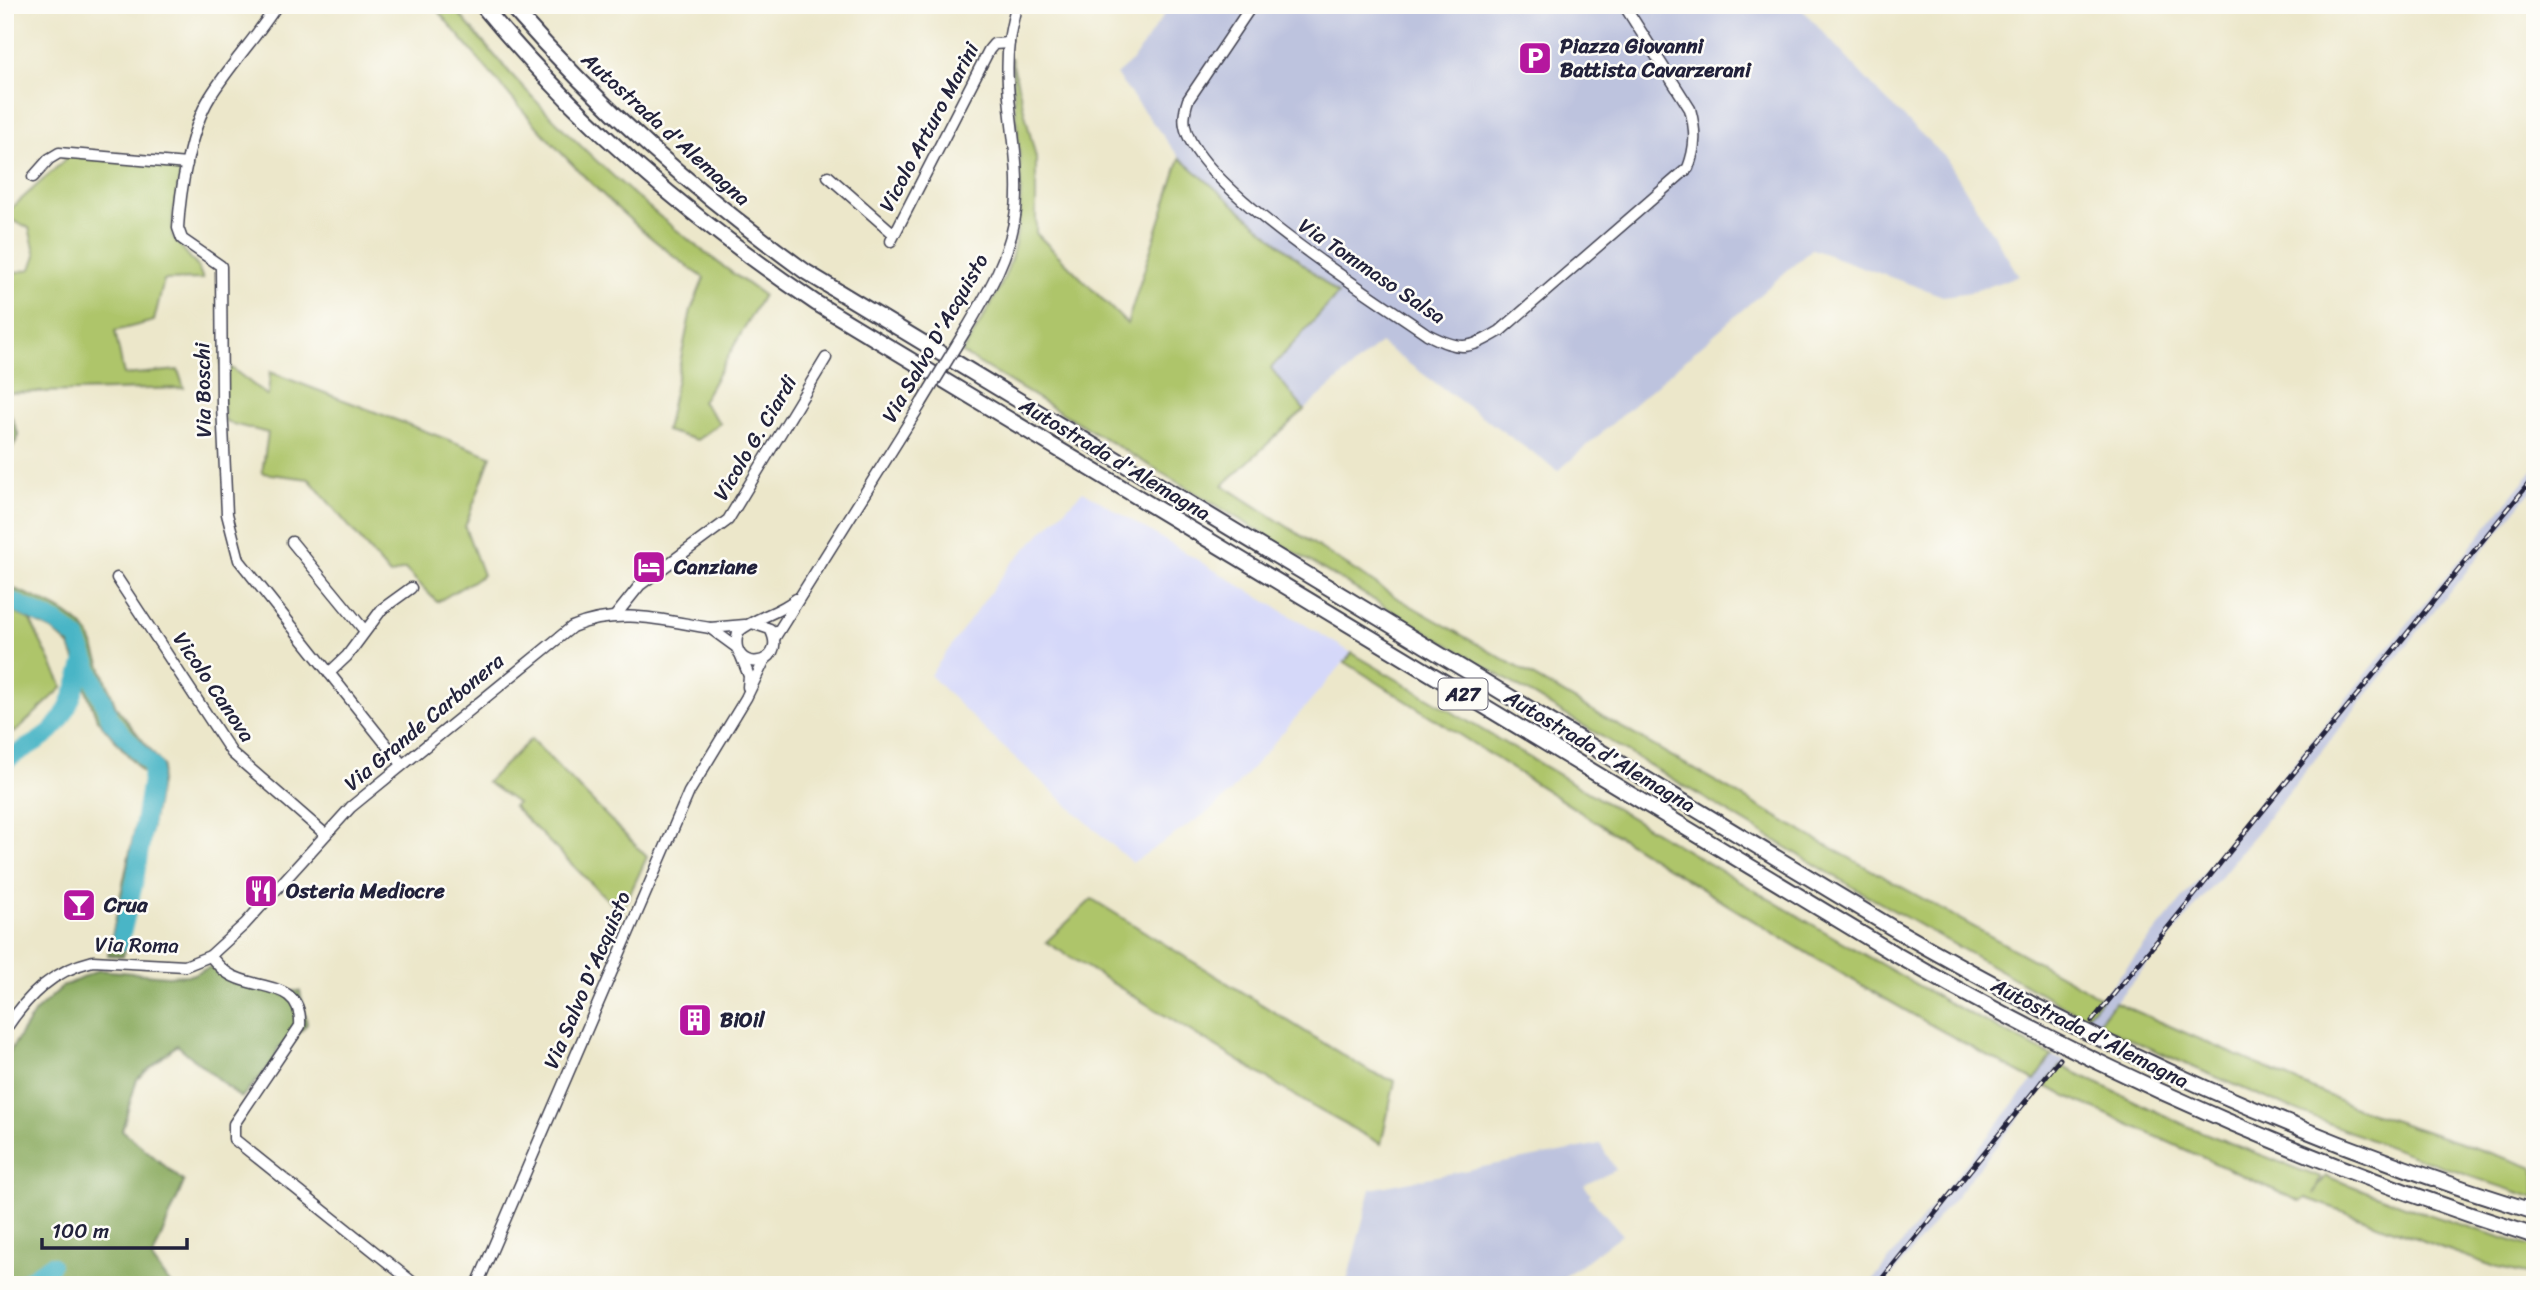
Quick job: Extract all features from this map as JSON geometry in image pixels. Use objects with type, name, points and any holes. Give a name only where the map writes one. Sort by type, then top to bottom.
[{"type":"highway","name":"Autostrada d'Alemagna","points":[[482,5],[553,86],[654,183],[737,248],[816,303],[1895,954],[2029,1030],[2216,1118],[2335,1168],[2535,1236]]},
{"type":"highway","name":"Autostrada d'Alemagna","points":[[510,5],[563,65],[644,144],[707,198],[806,272],[1891,927],[2034,1007],[2233,1103],[2353,1151],[2535,1212]]},
{"type":"street","name":"Via Boschi","points":[[277,5],[255,40],[209,99],[187,164],[178,228],[182,239],[221,266],[222,405],[227,514],[239,560],[401,763]]},
{"type":"street","name":"Via Salvo D'Acquisto","points":[[477,1285],[689,792],[746,698],[765,659],[774,648],[775,637],[996,280],[1016,211],[1017,163],[1011,117],[1009,43],[1016,5]]},
{"type":"street","name":"Via Tommaso Salsa","points":[[1252,5],[1188,100],[1184,111],[1185,127],[1196,151],[1255,212],[1299,246],[1427,334],[1450,346],[1466,348],[1500,331],[1688,168],[1695,149],[1695,128],[1690,109],[1624,5]]},
{"type":"street","name":"Vicolo Arturo Marini","points":[[828,176],[892,238],[989,50],[994,44],[1009,43]]},
{"type":"street","points":[[33,177],[49,159],[59,153],[187,164]]},
{"type":"street","name":"Vicolo G. Ciardi","points":[[615,615],[640,584],[728,520],[826,358]]},
{"type":"street","points":[[292,542],[365,631]]},
{"type":"street","name":"Vicolo Canova","points":[[117,578],[232,753],[325,834]]},
{"type":"street","name":"Via Salvo D'Acquisto","points":[[749,624],[783,609],[809,586]]},
{"type":"street","points":[[329,673],[347,656],[382,609],[411,588]]},
{"type":"street","name":"Via Grande Carbonera","points":[[210,956],[245,923],[325,834],[401,763],[572,627],[591,619],[615,615],[710,628],[749,624]]},
{"type":"street","points":[[746,698],[750,676],[739,652],[738,632],[749,624],[770,629],[775,637]]},
{"type":"street","name":"Via Grande Carbonera","points":[[710,628],[739,652]]},
{"type":"street","points":[[739,652],[749,661],[765,659]]},
{"type":"street","points":[[210,956],[225,972],[269,986],[292,998],[300,1011],[300,1026],[234,1124],[234,1139],[416,1285]]},
{"type":"street","name":"Via Roma","points":[[5,1030],[38,987],[78,965],[93,961],[185,966],[210,956]]},
{"type":"shaded area","points":[[1171,5],[1798,5],[1883,97],[1946,158],[2019,276],[1971,292],[1943,296],[1812,249],[1558,471],[1380,343],[1304,410],[1270,368],[1338,294],[1180,158],[1116,75],[1132,61]]},
{"type":"shaded area","points":[[2535,468],[2535,486],[2227,869],[2097,1024],[2085,1018]]},
{"type":"shaded area","points":[[1083,491],[1352,653],[1230,793],[1211,810],[1132,863],[990,735],[930,675],[1010,565]]},
{"type":"shaded area","points":[[2052,1056],[2065,1061],[1884,1285],[1869,1285]]},
{"type":"shaded area","points":[[1600,1144],[1616,1170],[1584,1185],[1591,1194],[1589,1196],[1622,1234],[1553,1285],[1346,1285],[1371,1189]]},
{"type":"green space","points":[[433,5],[452,5],[523,87],[597,162],[677,231],[763,295],[702,402],[720,423],[697,440],[666,431],[691,310],[704,278],[628,218],[593,185],[495,79]]},
{"type":"green space","points":[[1011,57],[1036,158],[1036,233],[1127,324],[1180,158],[1338,294],[1271,368],[1304,410],[1223,485],[1394,596],[1810,836],[2102,998],[2085,1018],[1866,895],[962,353],[1004,278],[1018,224],[1020,169]]},
{"type":"green space","points":[[62,155],[182,165],[173,211],[172,236],[198,267],[203,279],[164,280],[154,321],[115,331],[124,375],[178,370],[184,388],[5,393],[5,275],[31,269],[36,255],[29,228],[5,217],[5,214],[66,159]]},
{"type":"green space","points":[[221,360],[268,396],[270,372],[491,456],[465,527],[483,575],[437,602],[405,569],[390,575],[309,479],[262,473],[268,433],[225,422]]},
{"type":"green space","points":[[5,401],[19,436],[5,460]]},
{"type":"green space","points":[[5,585],[61,610],[89,634],[116,707],[163,766],[141,885],[123,956],[108,955],[146,776],[97,719],[70,646],[52,630],[5,608]]},
{"type":"green space","points":[[5,608],[29,618],[63,687],[14,733],[5,723]]},
{"type":"green space","points":[[1352,653],[1832,936],[1947,1002],[2052,1056],[2035,1081],[1858,983],[1686,879],[1345,662]]},
{"type":"green space","points":[[531,739],[647,857],[621,913],[513,806],[517,803],[487,782]]},
{"type":"green space","points":[[1092,899],[1372,1073],[1395,1081],[1381,1144],[1315,1108],[1046,942]]},
{"type":"green space","points":[[211,967],[233,981],[253,988],[300,991],[307,1024],[292,1042],[278,1048],[273,1063],[241,1098],[177,1045],[137,1079],[122,1130],[184,1182],[152,1259],[171,1285],[5,1285],[5,1059],[35,1012],[62,987],[99,970],[167,976],[191,975]]},
{"type":"green space","points":[[2115,1002],[2359,1109],[2535,1168],[2535,1198],[2313,1117],[2097,1024]]},
{"type":"green space","points":[[2061,1066],[2189,1127],[2321,1178],[2313,1194],[2326,1176],[2418,1211],[2535,1248],[2535,1276],[2498,1268],[2306,1198],[2301,1202],[2044,1086]]},
{"type":"waterway","points":[[5,598],[56,622],[77,638],[111,721],[153,767],[135,880],[120,942]]},
{"type":"waterway","points":[[5,762],[46,736],[58,724],[72,696],[85,657]]},
{"type":"waterway","points":[[20,1285],[51,1265]]},
{"type":"railway","points":[[2092,1021],[2535,476]]},
{"type":"railway","points":[[1877,1285],[2060,1059]]},
{"type":"place","name":"Piazza Giovanni Battista Cavarzerani","points":[[1535,58]]},
{"type":"place","name":"Canziane","points":[[649,567]]},
{"type":"place","name":"Osteria Mediocre","points":[[261,891]]},
{"type":"place","name":"Crua","points":[[79,905]]},
{"type":"place","name":"BiOil","points":[[695,1020]]}]
